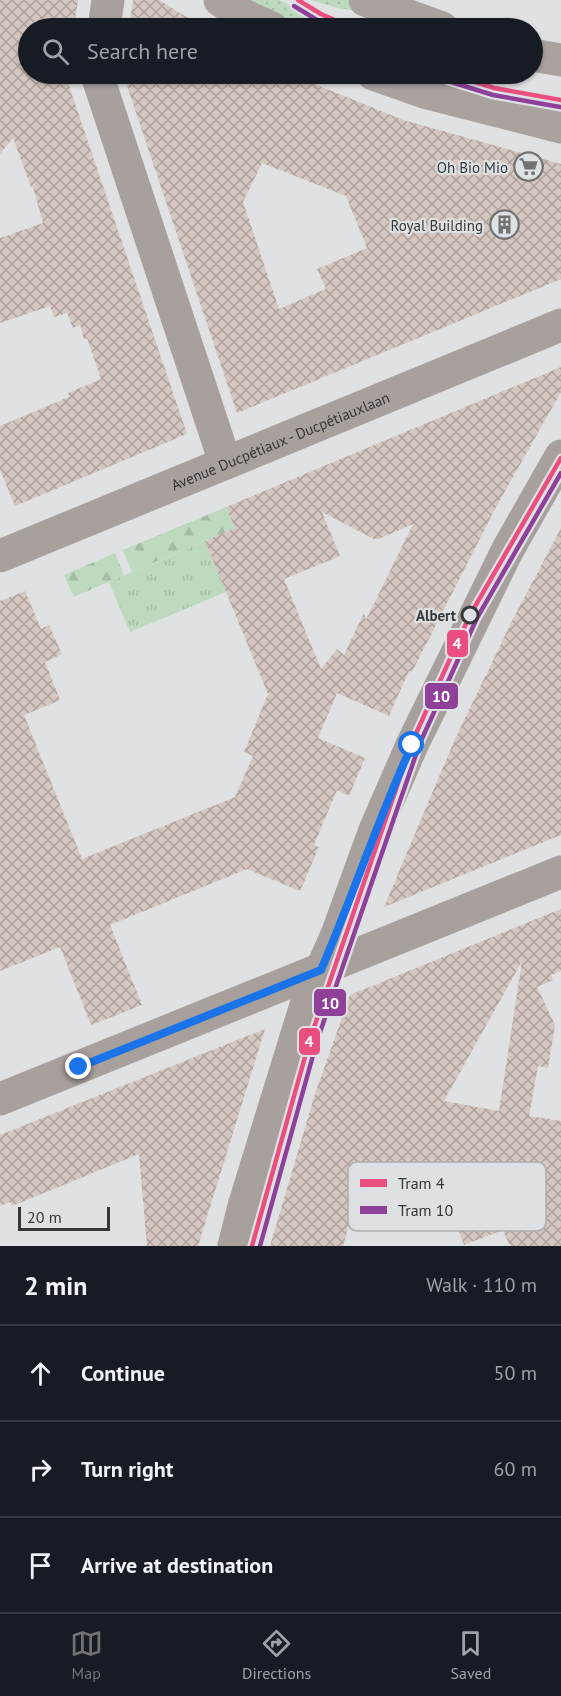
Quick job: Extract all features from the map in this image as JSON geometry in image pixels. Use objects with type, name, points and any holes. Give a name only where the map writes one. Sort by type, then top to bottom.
[{"type":"main road","points":[[220,0],[250,18]]},
{"type":"main road","points":[[365,0],[414,18]]},
{"type":"main road","points":[[543,57],[561,60]]},
{"type":"main road","points":[[402,84],[424,92],[561,127]]},
{"type":"street","points":[[105,18],[108,0]]},
{"type":"street","points":[[100,84],[225,462]]},
{"type":"street","name":"Avenue Ducpétiaux - Ducpétiauxlaan","points":[[0,556],[561,326]]},
{"type":"street","points":[[234,1246],[306,1005],[338,932],[375,830],[412,745],[507,551],[561,456]]},
{"type":"street","points":[[0,1099],[561,872]]},
{"type":"green space","points":[[247,0],[279,0],[306,13],[324,18],[283,18]]},
{"type":"green space","points":[[311,0],[347,0],[358,5],[359,11],[337,8]]},
{"type":"green space","points":[[226,507],[235,528],[132,572],[123,550]]},
{"type":"green space","points":[[205,541],[226,592],[130,632],[109,582]]},
{"type":"green space","points":[[115,553],[124,575],[74,597],[64,575]]},
{"type":"building","points":[[0,0],[78,0],[75,18],[18,18],[18,84],[68,84],[187,434],[15,506],[0,470],[0,426],[69,397],[68,393],[101,379],[87,338],[84,339],[80,325],[73,328],[67,313],[54,317],[50,306],[0,323],[0,238],[43,223],[33,187],[31,187],[13,138],[0,154]]},
{"type":"building","points":[[133,0],[159,0],[188,18],[130,18]]},
{"type":"building","points":[[126,84],[315,84],[403,120],[561,164],[561,279],[237,413]],"holes":[[[262,163],[346,196],[367,248],[317,269],[326,289],[279,309],[243,202]]]},
{"type":"building","points":[[561,367],[561,392],[496,507],[412,672],[409,671],[389,716],[337,693],[318,738],[365,758],[349,796],[337,790],[314,845],[319,847],[300,891],[247,869],[110,925],[142,1005],[91,1025],[60,947],[0,971],[0,601],[25,591],[41,629],[49,625],[62,654],[45,662],[60,700],[24,715],[82,859],[235,797],[253,756],[244,752],[268,694],[205,541],[235,528],[226,507]],"holes":[[[322,512],[374,539],[413,524],[366,620],[364,613],[344,655],[337,649],[321,669],[284,579],[340,556]]]},
{"type":"building","points":[[561,528],[561,835],[384,907],[455,739],[512,621]]},
{"type":"building","points":[[561,909],[561,971],[551,975],[553,980],[537,987],[555,1025],[548,1068],[538,1066],[529,1116],[561,1121],[561,1246],[510,1246],[503,1231],[546,1231],[546,1162],[348,1162],[348,1228],[343,1246],[270,1246],[315,1094],[350,995]],"holes":[[[522,961],[499,1111],[444,1101]]]},
{"type":"building","points":[[265,1029],[198,1246],[147,1246],[139,1154],[12,1206],[10,1202],[0,1206],[0,1135]]},
{"type":"building","points":[[459,1231],[500,1231],[464,1245]]},
{"type":"tram line","name":"4","points":[[298,0],[330,18]]},
{"type":"tram line","name":"10","points":[[294,6],[314,18]]},
{"type":"tram line","name":"10","points":[[458,84],[493,95],[560,107]]},
{"type":"tram line","name":"4","points":[[481,84],[561,100]]},
{"type":"tram line","name":"4","points":[[252,1246],[310,1039],[413,740],[470,615],[561,458]]},
{"type":"tram line","name":"10","points":[[260,1246],[317,1041],[420,743],[477,618],[561,473]]},
{"type":"place","name":"Oh Bio Mio","points":[[529,167]]},
{"type":"place","name":"Royal Building","points":[[504,225]]},
{"type":"place","name":"Albert","points":[[470,615]]},
{"type":"route","points":[[79,1067],[321,970],[338,932],[375,830],[412,745]]}]
